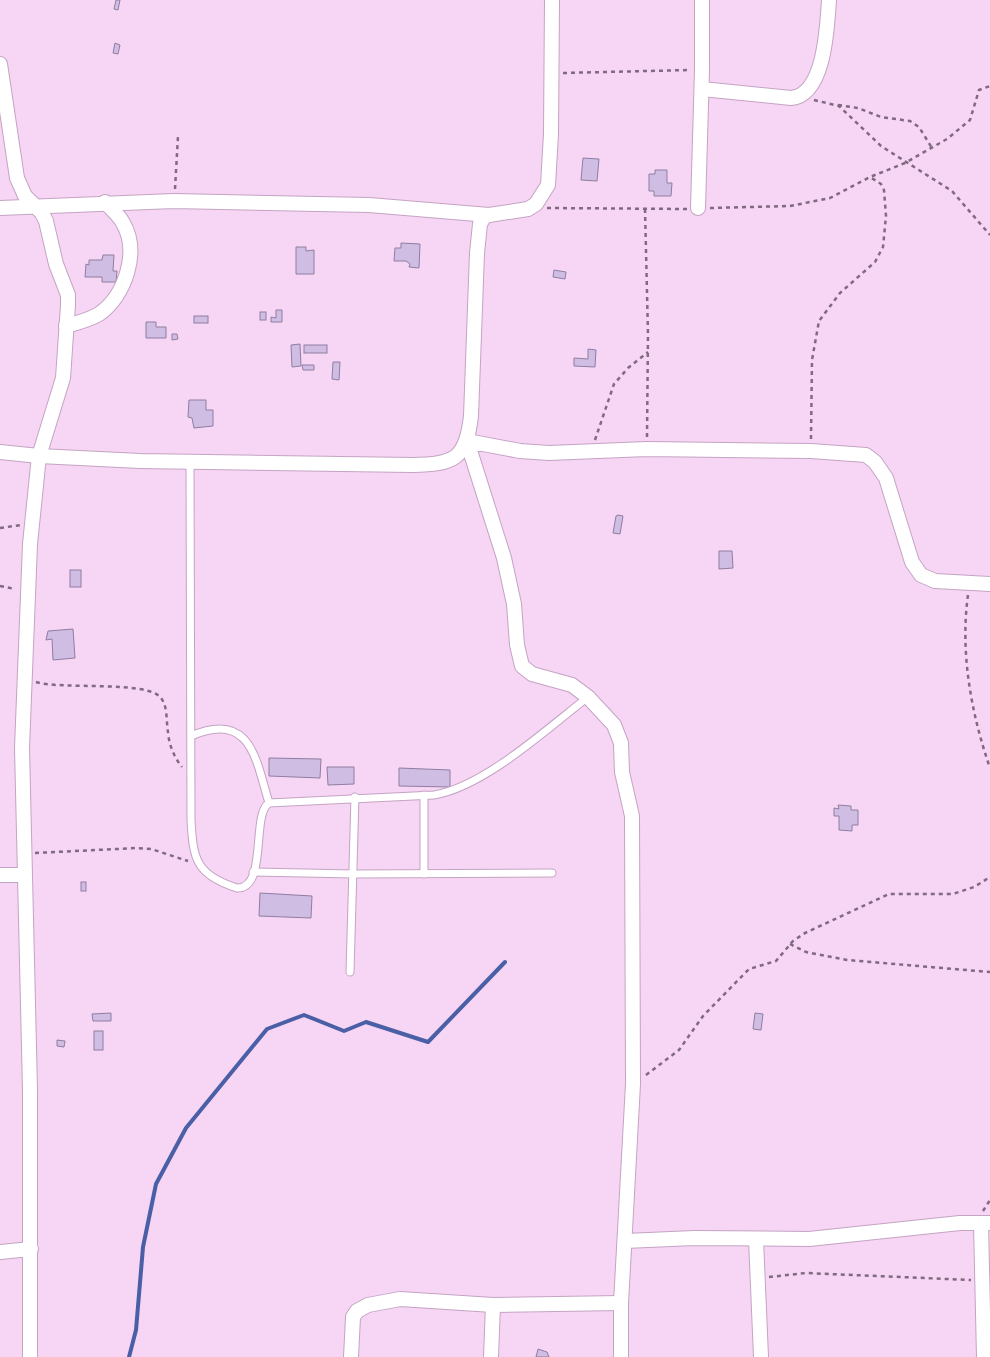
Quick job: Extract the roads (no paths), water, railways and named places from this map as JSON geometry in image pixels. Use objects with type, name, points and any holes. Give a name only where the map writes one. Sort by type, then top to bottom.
[{"type":"street","points":[[0,208],[36,208],[105,202],[174,201],[369,205],[489,214],[531,208],[543,196],[548,185],[550,170],[552,0]]},
{"type":"street","points":[[698,208],[702,89],[702,0]]},
{"type":"street","points":[[702,89],[791,98],[805,94],[818,76],[829,0]]},
{"type":"street","points":[[0,64],[17,178],[25,196],[46,221],[56,264],[68,295],[63,378],[39,456],[30,524],[22,748],[29,1006],[30,1357]]},
{"type":"street","points":[[66,326],[92,317],[104,310],[119,290],[128,272],[130,251],[126,228],[105,202]]},
{"type":"street","points":[[0,452],[39,456],[190,461],[447,463],[457,457],[467,441],[471,416],[480,224],[484,217],[489,214]]},
{"type":"street","points":[[467,441],[520,451],[550,454],[647,449],[811,451],[860,454],[873,460],[886,478],[908,553],[916,570],[928,579],[935,581],[970,581],[990,584]]},
{"type":"street","points":[[467,441],[504,558],[514,604],[516,645],[522,666],[532,674],[572,685],[588,697],[614,725],[620,737],[622,772],[631,810],[633,1084],[621,1303],[621,1357]]},
{"type":"street","points":[[0,875],[24,875]]},
{"type":"street","points":[[625,1241],[694,1238],[809,1240],[985,1223],[982,1280],[984,1357]]},
{"type":"street","points":[[756,1239],[761,1357]]},
{"type":"street","points":[[0,1252],[31,1249]]},
{"type":"street","points":[[351,1357],[353,1317],[357,1311],[368,1305],[415,1299],[493,1305],[621,1303]]},
{"type":"street","points":[[491,1357],[493,1305]]},
{"type":"lane","points":[[190,461],[192,837],[198,865],[206,874],[237,888],[244,887],[253,872],[259,848],[261,813],[269,804],[445,793],[466,785],[519,750],[588,697]]},
{"type":"lane","points":[[191,736],[204,731],[219,729],[236,732],[245,738],[255,755],[269,804]]},
{"type":"lane","points":[[424,795],[424,874]]},
{"type":"lane","points":[[350,972],[355,798]]},
{"type":"lane","points":[[253,872],[354,874],[552,873]]},
{"type":"waterway","points":[[129,1357],[136,1330],[143,1247],[156,1184],[186,1128],[267,1029],[304,1015],[344,1031],[366,1022],[428,1042],[505,962]]}]
